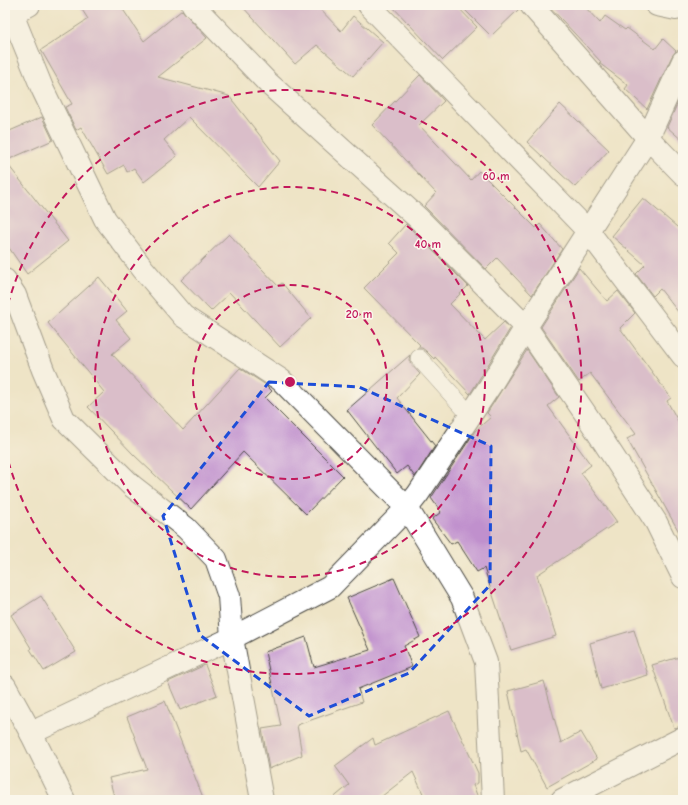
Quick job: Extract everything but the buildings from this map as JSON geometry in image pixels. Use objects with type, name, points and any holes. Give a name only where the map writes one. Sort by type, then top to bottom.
[{"type":"street","points":[[193,5],[268,83],[418,219],[526,326],[656,522],[683,578]]},
{"type":"street","points":[[369,5],[588,231],[683,356]]},
{"type":"street","points":[[531,5],[648,138],[683,174]]},
{"type":"street","points":[[18,10],[42,88],[105,218],[143,269],[183,316],[281,380],[407,508],[462,598],[486,662],[493,800]]},
{"type":"street","points":[[31,733],[232,638],[330,587],[407,508],[418,494],[490,386],[526,326],[648,138],[683,61]]},
{"type":"street","points":[[5,280],[15,295],[43,370],[64,419],[132,486],[186,528],[216,559],[229,596],[232,638],[262,800]]},
{"type":"street","points":[[5,686],[31,733],[64,800]]},
{"type":"street","points":[[562,800],[683,738]]},
{"type":"lane","points":[[418,358],[470,416]]},
{"type":"highlighted area","points":[[269,382],[359,387],[491,446],[490,585],[409,673],[309,716],[200,635],[163,516]]}]
